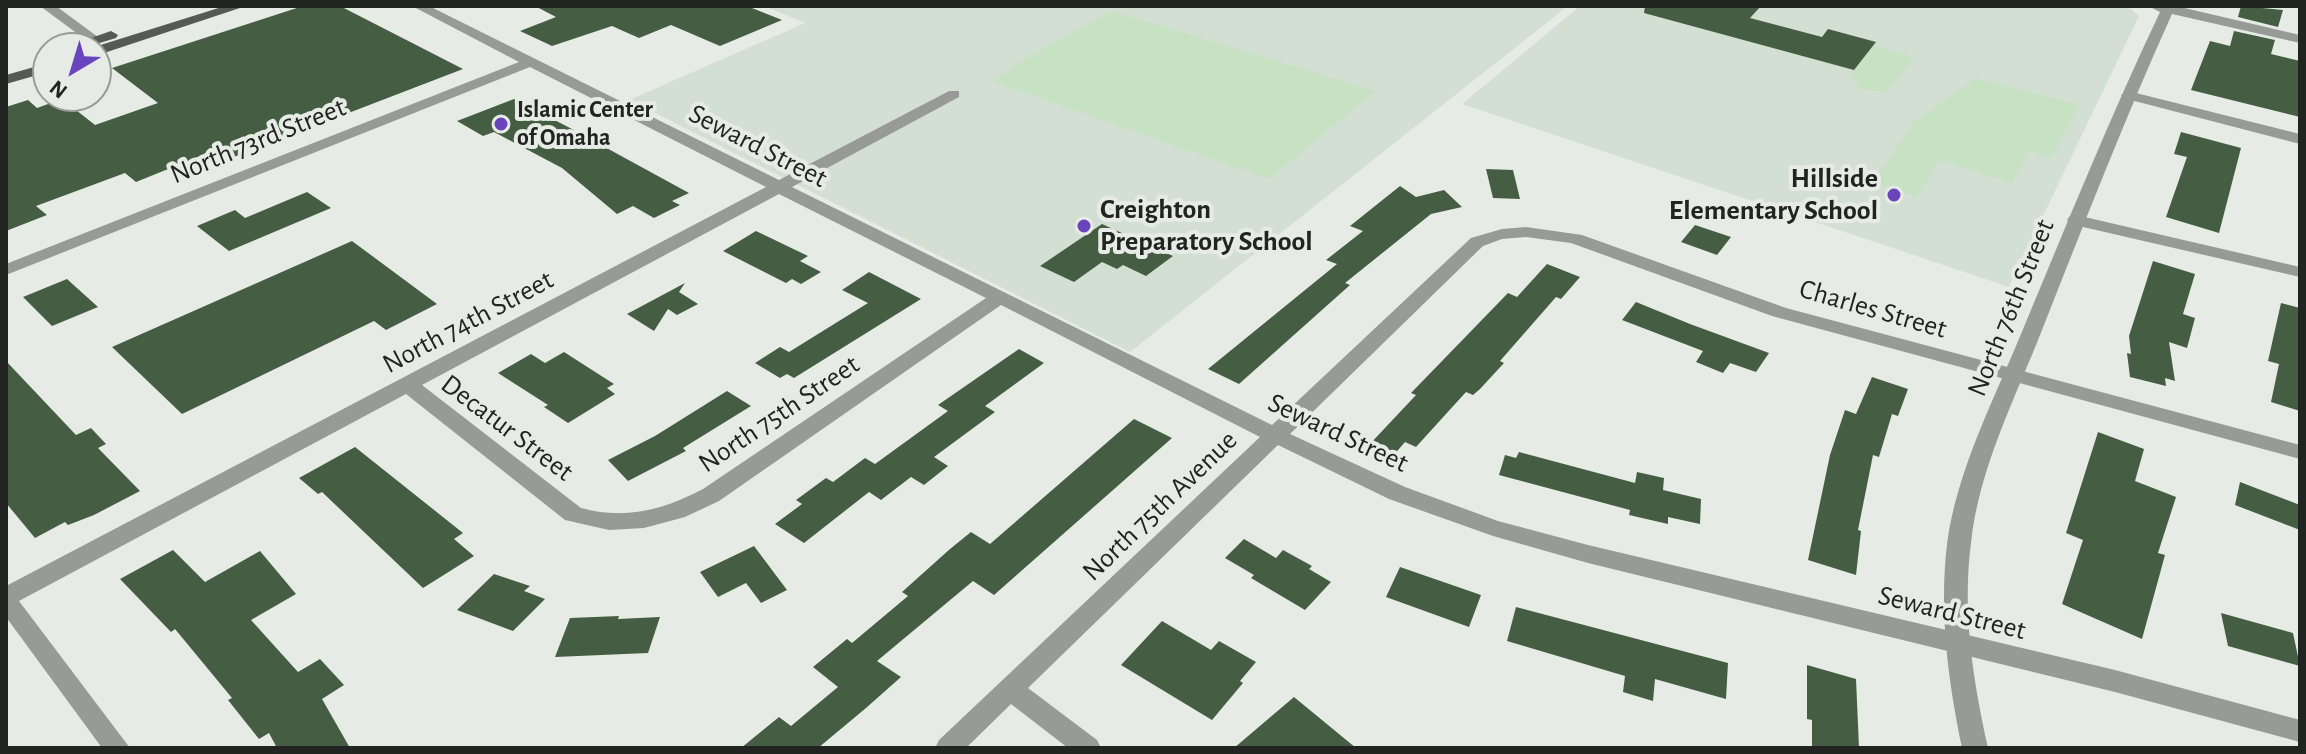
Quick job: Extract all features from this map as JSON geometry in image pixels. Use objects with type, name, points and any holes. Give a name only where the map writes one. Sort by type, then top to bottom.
[{"type":"main road","points":[[112,40],[202,6]]},
{"type":"main road","points":[[112,41],[239,6]]},
{"type":"main road","points":[[6,67],[32,59]]},
{"type":"main road","points":[[6,80],[32,72]]},
{"type":"street","points":[[47,6],[78,32]]},
{"type":"street","name":"Seward Street","points":[[419,6],[1274,435],[1397,493],[1493,528],[1588,554],[2115,681],[2300,731]]},
{"type":"street","points":[[2163,7],[2300,39]]},
{"type":"street","name":"North 76th Street","points":[[1975,748],[1959,678],[1954,603],[1964,504],[2163,7]]},
{"type":"street","name":"North 73rd Street","points":[[6,270],[530,62]]},
{"type":"street","name":"North 74th Street","points":[[6,597],[954,94]]},
{"type":"street","points":[[2128,95],[2300,139]]},
{"type":"street","points":[[2076,220],[2300,272]]},
{"type":"street","name":"North 75th Avenue","points":[[948,748],[1477,242],[1502,233],[1524,230],[1576,239]]},
{"type":"street","name":"Charles Street","points":[[1576,239],[1779,312],[2300,452]]},
{"type":"street","name":"North 75th Street","points":[[573,514],[595,521],[624,523],[662,517],[688,507],[999,298]]},
{"type":"street","name":"Decatur Street","points":[[408,385],[573,514]]},
{"type":"street","points":[[6,608],[14,609],[117,748]]},
{"type":"street","points":[[1010,689],[1088,748]]},
{"type":"shaded area","name":"Creighton Preparatory School","points":[[764,6],[1568,6],[1130,352],[629,100],[805,23]]},
{"type":"shaded area","name":"Hillside Elementary School","points":[[1580,6],[2117,6],[2131,9],[2139,16],[2009,287],[1462,104]]},
{"type":"green space","points":[[1112,11],[1375,91],[1269,179],[993,81],[1011,70],[1009,68]]},
{"type":"green space","points":[[1874,46],[1915,57],[1886,92],[1861,89],[1851,74]]},
{"type":"green space","points":[[1976,78],[2079,105],[2051,157],[2029,151],[2012,183],[1939,160],[1917,197],[1873,183],[1914,122]]},
{"type":"building","points":[[303,6],[340,6],[463,69],[234,157],[220,148],[136,182],[125,173],[36,206],[47,215],[6,231],[6,107],[28,100],[32,104],[32,112],[78,112],[95,125],[158,103],[112,68]]},
{"type":"building","points":[[535,6],[747,6],[782,20],[720,46],[671,25],[639,38],[612,26],[552,46],[520,31],[556,17]]},
{"type":"building","points":[[1645,6],[1761,6],[1750,18],[1822,37],[1828,29],[1876,42],[1854,70],[1644,13]]},
{"type":"building","points":[[2241,6],[2283,10],[2278,27],[2238,17]]},
{"type":"building","points":[[2234,31],[2275,40],[2271,54],[2300,61],[2300,117],[2191,90],[2210,41],[2230,46]]},
{"type":"building","points":[[514,99],[689,193],[672,201],[680,205],[654,218],[633,206],[617,214],[562,168],[494,132],[483,136],[457,121]]},
{"type":"building","points":[[2181,132],[2241,148],[2219,233],[2166,217],[2187,157],[2174,154]]},
{"type":"building","points":[[1486,169],[1513,170],[1520,199],[1493,198]]},
{"type":"building","points":[[1400,186],[1416,197],[1444,190],[1462,207],[1431,214],[1345,283],[1350,285],[1239,384],[1208,369],[1337,264],[1326,260],[1363,231],[1350,226]]},
{"type":"building","points":[[307,192],[331,208],[229,251],[197,226],[235,210],[245,218]]},
{"type":"building","points":[[1102,224],[1173,256],[1146,276],[1123,265],[1117,269],[1102,262],[1074,282],[1040,266]]},
{"type":"building","points":[[1695,225],[1731,237],[1717,255],[1681,242]]},
{"type":"building","points":[[756,231],[808,256],[800,261],[821,272],[801,284],[792,279],[786,283],[723,251]]},
{"type":"building","points":[[352,241],[437,304],[386,330],[374,321],[182,414],[112,347]]},
{"type":"building","points":[[2153,261],[2195,274],[2183,314],[2195,318],[2187,348],[2169,342],[2175,381],[2165,378],[2166,386],[2130,377],[2127,353],[2131,354],[2129,336]]},
{"type":"building","points":[[1547,264],[1580,277],[1561,299],[1556,297],[1500,361],[1504,363],[1480,389],[1473,395],[1466,392],[1416,447],[1405,442],[1393,456],[1369,445],[1416,395],[1411,393],[1508,293],[1517,297]]},
{"type":"building","points":[[869,272],[921,299],[794,378],[787,374],[780,378],[755,363],[780,347],[789,352],[868,303],[842,290]]},
{"type":"building","points":[[67,279],[98,307],[52,326],[23,297]]},
{"type":"building","points":[[685,283],[679,292],[698,304],[677,315],[668,309],[654,331],[627,314]]},
{"type":"building","points":[[1636,302],[1769,353],[1756,372],[1730,363],[1723,373],[1696,362],[1703,351],[1622,320]]},
{"type":"building","points":[[2281,303],[2300,308],[2300,411],[2271,402],[2279,364],[2268,361]]},
{"type":"building","points":[[1019,349],[1044,363],[985,406],[995,412],[934,457],[948,466],[924,485],[911,477],[881,500],[869,492],[804,543],[775,524],[802,504],[796,500],[826,478],[833,482],[865,458],[875,464],[948,411],[938,405]]},
{"type":"building","points":[[564,352],[614,384],[607,388],[615,394],[568,423],[544,407],[548,405],[498,373],[531,354],[545,363]]},
{"type":"building","points":[[6,361],[76,435],[91,428],[106,444],[98,448],[140,491],[94,515],[68,525],[65,522],[35,538],[6,503]]},
{"type":"building","points":[[1872,377],[1908,389],[1898,416],[1892,414],[1879,457],[1873,455],[1858,530],[1861,531],[1856,575],[1808,560],[1830,455],[1845,410],[1856,414]]},
{"type":"building","points":[[727,391],[751,406],[683,448],[686,451],[628,481],[608,460],[655,436]]},
{"type":"building","points":[[1134,419],[1172,438],[994,595],[973,581],[877,661],[901,677],[866,708],[818,748],[741,748],[779,717],[791,726],[838,687],[813,667],[847,639],[852,643],[908,596],[902,592],[950,549],[971,532],[990,544]]},
{"type":"building","points":[[2098,432],[2144,449],[2135,481],[2176,497],[2158,553],[2165,555],[2142,639],[2062,604],[2083,540],[2066,533]]},
{"type":"building","points":[[355,447],[463,533],[454,539],[474,556],[423,588],[322,492],[318,494],[299,478]]},
{"type":"building","points":[[1519,452],[1635,483],[1637,472],[1664,478],[1663,490],[1701,499],[1700,524],[1668,517],[1668,524],[1629,515],[1630,510],[1499,475],[1505,455],[1516,458]]},
{"type":"building","points":[[2240,482],[2300,505],[2300,530],[2235,505]]},
{"type":"building","points":[[1244,539],[1276,558],[1283,550],[1312,566],[1309,569],[1331,582],[1305,610],[1251,578],[1254,575],[1225,558]]},
{"type":"building","points":[[754,546],[787,590],[761,603],[746,583],[718,597],[700,572]]},
{"type":"building","points":[[173,550],[205,582],[260,551],[296,594],[251,620],[298,672],[320,659],[344,685],[322,699],[350,748],[277,748],[269,733],[259,739],[228,700],[232,698],[175,629],[171,632],[120,579]]},
{"type":"building","points":[[1400,567],[1481,595],[1469,627],[1386,597]]},
{"type":"building","points":[[494,574],[530,586],[524,591],[545,599],[513,631],[457,610]]},
{"type":"building","points":[[1516,607],[1728,663],[1726,699],[1655,679],[1653,701],[1623,692],[1625,676],[1507,641]]},
{"type":"building","points":[[2221,613],[2293,633],[2300,666],[2228,646]]},
{"type":"building","points":[[619,616],[618,619],[660,617],[648,653],[555,657],[570,618]]},
{"type":"building","points":[[1162,621],[1211,650],[1219,641],[1256,662],[1212,720],[1121,665]]},
{"type":"building","points":[[1807,665],[1856,679],[1859,748],[1812,748],[1812,720],[1807,719]]},
{"type":"building","points":[[1294,697],[1356,748],[1234,748]]},
{"type":"place","name":"Islamic Center of Omaha","points":[[501,124]]},
{"type":"place","name":"Hillside Elementary School","points":[[1894,195]]},
{"type":"place","name":"Creighton Preparatory School","points":[[1084,226]]}]
